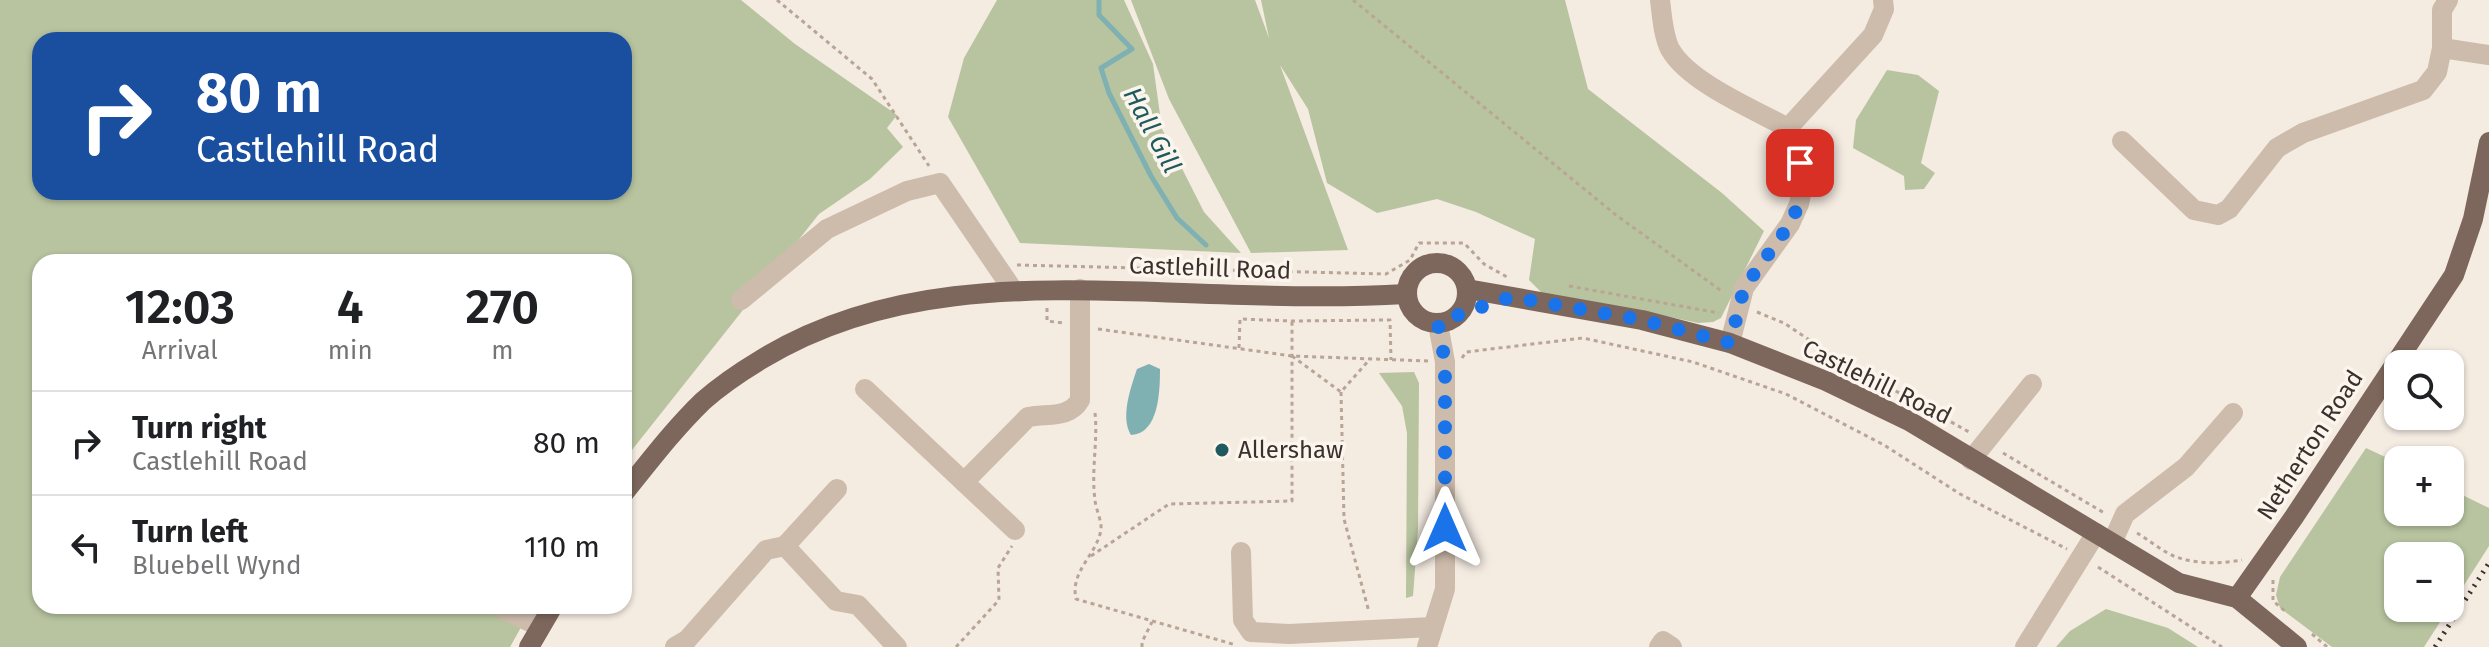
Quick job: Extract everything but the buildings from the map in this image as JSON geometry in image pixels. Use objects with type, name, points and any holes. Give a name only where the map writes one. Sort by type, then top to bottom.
[{"type":"main road","name":"Netherton Road","points":[[2237,598],[2454,275],[2473,219],[2489,142]]},
{"type":"main road","points":[[1438,324],[1421,319],[1413,311],[1406,294],[1415,272],[1430,263],[1447,264],[1456,269],[1466,283],[1466,304],[1460,314]]},
{"type":"main road","name":"Castlehill Road","points":[[632,483],[704,400],[742,371],[788,343],[858,314],[930,299],[1013,290],[1080,289],[1346,298],[1406,294]]},
{"type":"main road","name":"Castlehill Road","points":[[1467,289],[1514,290],[1642,320],[1730,343],[1826,381],[1909,421],[2179,583],[2237,598]]},
{"type":"main road","name":"Castlehill Road","points":[[1438,324],[1514,290]]},
{"type":"main road","points":[[2237,598],[2302,638]]},
{"type":"main road","points":[[529,647],[548,614]]},
{"type":"street","points":[[1660,0],[1669,47],[1681,64],[1707,84],[1788,128],[1800,163],[1803,185],[1799,204],[1790,224],[1744,288],[1730,343]]},
{"type":"street","points":[[1788,128],[1873,35],[1884,9],[1883,0]]},
{"type":"street","points":[[2122,141],[2194,210],[2218,215],[2229,209],[2277,148],[2303,133],[2423,90],[2437,72],[2442,48],[2442,10],[2448,0]]},
{"type":"street","points":[[2442,48],[2489,55]]},
{"type":"street","points":[[741,300],[827,229],[907,191],[940,183],[1013,290]]},
{"type":"street","points":[[964,482],[1023,420],[1033,415],[1069,412],[1077,406],[1080,400],[1080,289]]},
{"type":"street","points":[[1241,552],[1243,620],[1251,632],[1289,634],[1373,629],[1430,637],[1445,589],[1445,362],[1438,324]]},
{"type":"street","points":[[1971,460],[2032,384]]},
{"type":"street","points":[[865,389],[1015,530]]},
{"type":"street","points":[[2025,647],[2083,557],[2121,523],[2125,514],[2186,467],[2233,413]]},
{"type":"street","points":[[675,647],[687,640],[766,550],[785,546],[837,489]]},
{"type":"street","points":[[785,546],[836,601],[858,605],[897,647]]},
{"type":"street","points":[[514,614],[540,627]]},
{"type":"street","points":[[1659,647],[1663,641],[1672,647]]},
{"type":"path","points":[[777,0],[872,79],[940,183]]},
{"type":"path","points":[[1353,0],[1616,215],[1738,310]]},
{"type":"path","points":[[997,265],[1386,274],[1410,260],[1419,243],[1464,243],[1514,290]]},
{"type":"path","points":[[1569,286],[1738,310],[1784,323],[1838,359],[1905,397]]},
{"type":"path","points":[[1048,290],[1047,321],[1292,356],[1445,362],[1456,366],[1466,352],[1583,338],[1693,362],[1786,394],[1884,445],[1960,494],[2083,557],[2222,647]]},
{"type":"path","points":[[1239,348],[1240,319],[1390,320],[1391,360]]},
{"type":"path","points":[[1089,557],[1169,504],[1292,501],[1292,321]]},
{"type":"path","points":[[1292,356],[1341,392]]},
{"type":"path","points":[[1370,359],[1341,392],[1344,519],[1373,629]]},
{"type":"path","points":[[1080,400],[1096,414],[1093,470],[1101,529],[1078,573],[1074,589],[1076,599],[1234,645],[1249,645]]},
{"type":"path","points":[[1944,418],[2175,556],[2228,563],[2246,560]]},
{"type":"path","points":[[956,647],[999,600],[998,568],[1011,550],[1015,530]]},
{"type":"path","points":[[2274,577],[2273,601],[2295,619]]},
{"type":"path","points":[[1142,647],[1152,622]]},
{"type":"path","points":[[2302,638],[2327,647]]},
{"type":"green space","points":[[0,0],[741,0],[795,44],[897,115],[887,128],[903,147],[870,179],[819,214],[632,450],[632,254],[32,254],[32,614],[529,614],[510,647],[0,647]]},
{"type":"green space","points":[[997,0],[1124,0],[1153,64],[1162,129],[1204,212],[1241,253],[1020,243],[948,117],[964,58]]},
{"type":"green space","points":[[1131,0],[1255,0],[1269,38],[1261,0],[1565,0],[1588,89],[1722,193],[1764,231],[1721,318],[1713,322],[1698,323],[1632,309],[1547,298],[1529,280],[1535,239],[1476,212],[1437,199],[1377,213],[1327,183],[1308,109],[1280,65],[1348,250],[1251,253],[1169,99]]},
{"type":"green space","points":[[1887,70],[1918,75],[1939,91],[1921,163],[1935,173],[1924,189],[1905,190],[1904,176],[1853,148],[1856,120]]},
{"type":"green space","points":[[1414,372],[1419,383],[1418,529],[1413,596],[1406,598],[1407,433],[1402,406],[1379,373]]},
{"type":"green space","points":[[2366,448],[2384,456],[2384,526],[2464,526],[2464,496],[2489,508],[2489,546],[2464,585],[2464,542],[2384,542],[2384,622],[2440,622],[2424,647],[2332,647],[2280,608],[2276,595],[2280,577]]},
{"type":"green space","points":[[2106,609],[2168,628],[2198,647],[2056,647],[2070,631]]},
{"type":"water","points":[[1149,364],[1160,369],[1156,410],[1147,427],[1131,435],[1126,420],[1130,393],[1137,369]]},
{"type":"waterway","name":"Hall Gill","points":[[1099,0],[1099,15],[1132,49],[1101,68],[1109,93],[1151,176],[1177,218],[1206,245]]},
{"type":"railway","points":[[2435,647],[2489,563]]},
{"type":"place","name":"Allershaw","points":[[1222,450]]},
{"type":"route","points":[[1445,528],[1445,362],[1438,324],[1511,297],[1642,320],[1730,343],[1744,288],[1790,224],[1799,204],[1803,185],[1800,163]]}]
